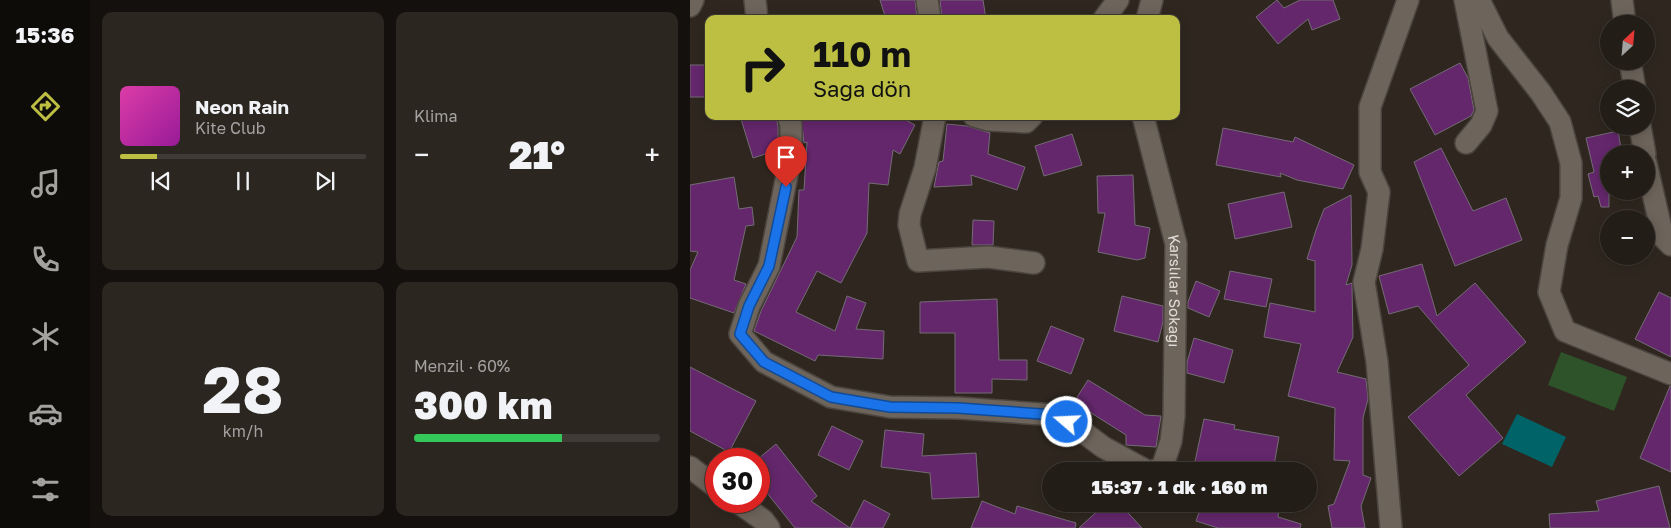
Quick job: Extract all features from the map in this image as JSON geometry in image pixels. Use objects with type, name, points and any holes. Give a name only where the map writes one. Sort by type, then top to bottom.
[{"type":"street","points":[[755,0],[756,15]]},
{"type":"street","points":[[927,0],[929,15]]},
{"type":"street","points":[[1107,15],[1118,0]]},
{"type":"street","points":[[1148,15],[1152,0]]},
{"type":"street","points":[[1391,528],[1377,362],[1364,282],[1372,249],[1379,192],[1370,172],[1370,107],[1408,0]]},
{"type":"street","points":[[1465,0],[1488,111],[1481,125],[1466,143]]},
{"type":"street","points":[[1479,0],[1498,38],[1541,93],[1560,122],[1571,163],[1571,198],[1558,245],[1549,292],[1565,331],[1671,374]]},
{"type":"street","points":[[1622,0],[1624,15]]},
{"type":"street","points":[[789,120],[791,155],[769,266],[749,306],[740,334],[764,362],[831,397],[890,407],[958,408],[1055,415],[1103,447],[1136,462]]},
{"type":"street","points":[[934,120],[925,168],[910,214],[909,225],[918,261],[988,257],[1034,263]]},
{"type":"street","points":[[988,120],[1026,122],[1028,120]]},
{"type":"street","name":"Karslılar Sokağı","points":[[1144,120],[1176,244],[1174,416],[1171,441],[1159,462]]},
{"type":"street","points":[[1655,194],[1668,238]]},
{"type":"street","points":[[690,468],[705,479]]},
{"type":"street","points":[[752,513],[769,528]]},
{"type":"green space","points":[[1561,352],[1627,377],[1614,411],[1548,385]]},
{"type":"water","points":[[1517,414],[1566,437],[1552,467],[1502,444]]},
{"type":"building","points":[[880,0],[915,0],[917,15],[885,15]]},
{"type":"building","points":[[940,0],[983,0],[985,15],[942,15]]},
{"type":"building","points":[[1277,0],[1284,8],[1300,0],[1333,0],[1340,19],[1312,30],[1308,19],[1278,44],[1256,17]]},
{"type":"building","points":[[1460,63],[1468,78],[1474,110],[1471,116],[1435,135],[1410,89]]},
{"type":"building","points":[[690,65],[705,65],[705,97],[690,97]]},
{"type":"building","points":[[741,120],[777,120],[778,150],[753,158]]},
{"type":"building","points":[[801,120],[906,120],[915,125],[900,154],[893,150],[888,185],[869,183],[867,233],[841,283],[817,271],[796,312],[835,331],[847,296],[866,303],[856,329],[884,331],[883,359],[818,355],[815,361],[754,331],[761,311],[797,237],[799,190],[804,190],[807,142],[804,143]]},
{"type":"building","points":[[947,124],[967,126],[990,133],[988,154],[1025,167],[1017,190],[971,175],[972,185],[934,187],[939,162],[943,161]]},
{"type":"building","points":[[1223,128],[1293,142],[1295,137],[1354,165],[1343,189],[1297,180],[1280,173],[1281,177],[1216,165]]},
{"type":"building","points":[[1072,134],[1082,165],[1044,176],[1035,146]]},
{"type":"building","points":[[1600,135],[1619,135],[1620,145],[1600,145],[1600,200],[1609,200],[1609,207],[1601,207],[1598,196],[1594,197],[1588,174],[1594,172],[1586,138]]},
{"type":"building","points":[[1441,148],[1473,211],[1506,198],[1522,240],[1455,266],[1414,162]]},
{"type":"building","points":[[1133,175],[1135,225],[1150,228],[1145,258],[1137,260],[1098,252],[1105,213],[1098,213],[1097,176]]},
{"type":"building","points":[[734,177],[739,209],[752,207],[754,225],[746,226],[734,280],[746,284],[734,313],[690,298],[690,270],[698,252],[690,251],[690,185]]},
{"type":"building","points":[[1284,192],[1292,227],[1235,239],[1228,204]]},
{"type":"building","points":[[1351,195],[1352,265],[1346,285],[1352,283],[1353,337],[1337,372],[1366,379],[1368,399],[1363,418],[1363,475],[1371,478],[1361,506],[1365,528],[1332,528],[1328,506],[1334,504],[1350,461],[1334,460],[1335,408],[1288,396],[1301,344],[1264,337],[1270,303],[1315,312],[1315,261],[1307,259],[1324,209]]},
{"type":"building","points":[[973,220],[994,221],[993,245],[972,245]]},
{"type":"building","points":[[1422,264],[1437,316],[1475,283],[1526,342],[1466,395],[1503,438],[1459,476],[1408,417],[1469,365],[1418,306],[1389,314],[1379,276]]},
{"type":"building","points":[[1230,271],[1272,279],[1266,307],[1224,299]]},
{"type":"building","points":[[1196,281],[1220,291],[1209,317],[1188,308],[1188,302]]},
{"type":"building","points":[[1659,292],[1671,298],[1671,357],[1635,339]]},
{"type":"building","points":[[1122,296],[1163,306],[1163,322],[1158,342],[1114,331]]},
{"type":"building","points":[[997,299],[999,360],[1027,360],[1027,380],[992,379],[992,393],[955,393],[955,333],[920,333],[920,302]]},
{"type":"building","points":[[1051,326],[1084,339],[1071,374],[1037,361]]},
{"type":"building","points":[[1194,338],[1233,350],[1224,383],[1187,373],[1187,362]]},
{"type":"building","points":[[690,367],[756,401],[731,448],[722,448],[690,431]]},
{"type":"building","points":[[1088,380],[1145,415],[1161,416],[1156,447],[1126,445],[1126,435],[1074,402]]},
{"type":"building","points":[[1671,386],[1671,472],[1640,458]]},
{"type":"building","points":[[1204,419],[1235,425],[1234,429],[1279,437],[1275,462],[1195,462]]},
{"type":"building","points":[[832,426],[863,441],[849,470],[818,455]]},
{"type":"building","points":[[885,430],[924,434],[922,456],[976,453],[979,497],[932,499],[930,473],[881,467]]},
{"type":"building","points":[[776,444],[817,496],[811,501],[850,528],[795,528],[770,497],[770,449]]},
{"type":"building","points":[[1659,486],[1670,528],[1550,528],[1549,514],[1599,511],[1596,501]]},
{"type":"building","points":[[864,500],[890,514],[883,528],[850,528]]},
{"type":"building","points":[[982,501],[1015,514],[1017,506],[1076,523],[1075,528],[971,528]]},
{"type":"building","points":[[1096,512],[1127,512],[1142,528],[1079,528]]},
{"type":"building","points":[[1199,512],[1279,512],[1278,517],[1301,524],[1300,528],[1218,528],[1196,521]]},
{"type":"route","points":[[786,187],[769,266],[749,306],[740,334],[764,362],[799,382],[831,397],[890,407],[1028,412],[1055,415],[1067,422]]}]
